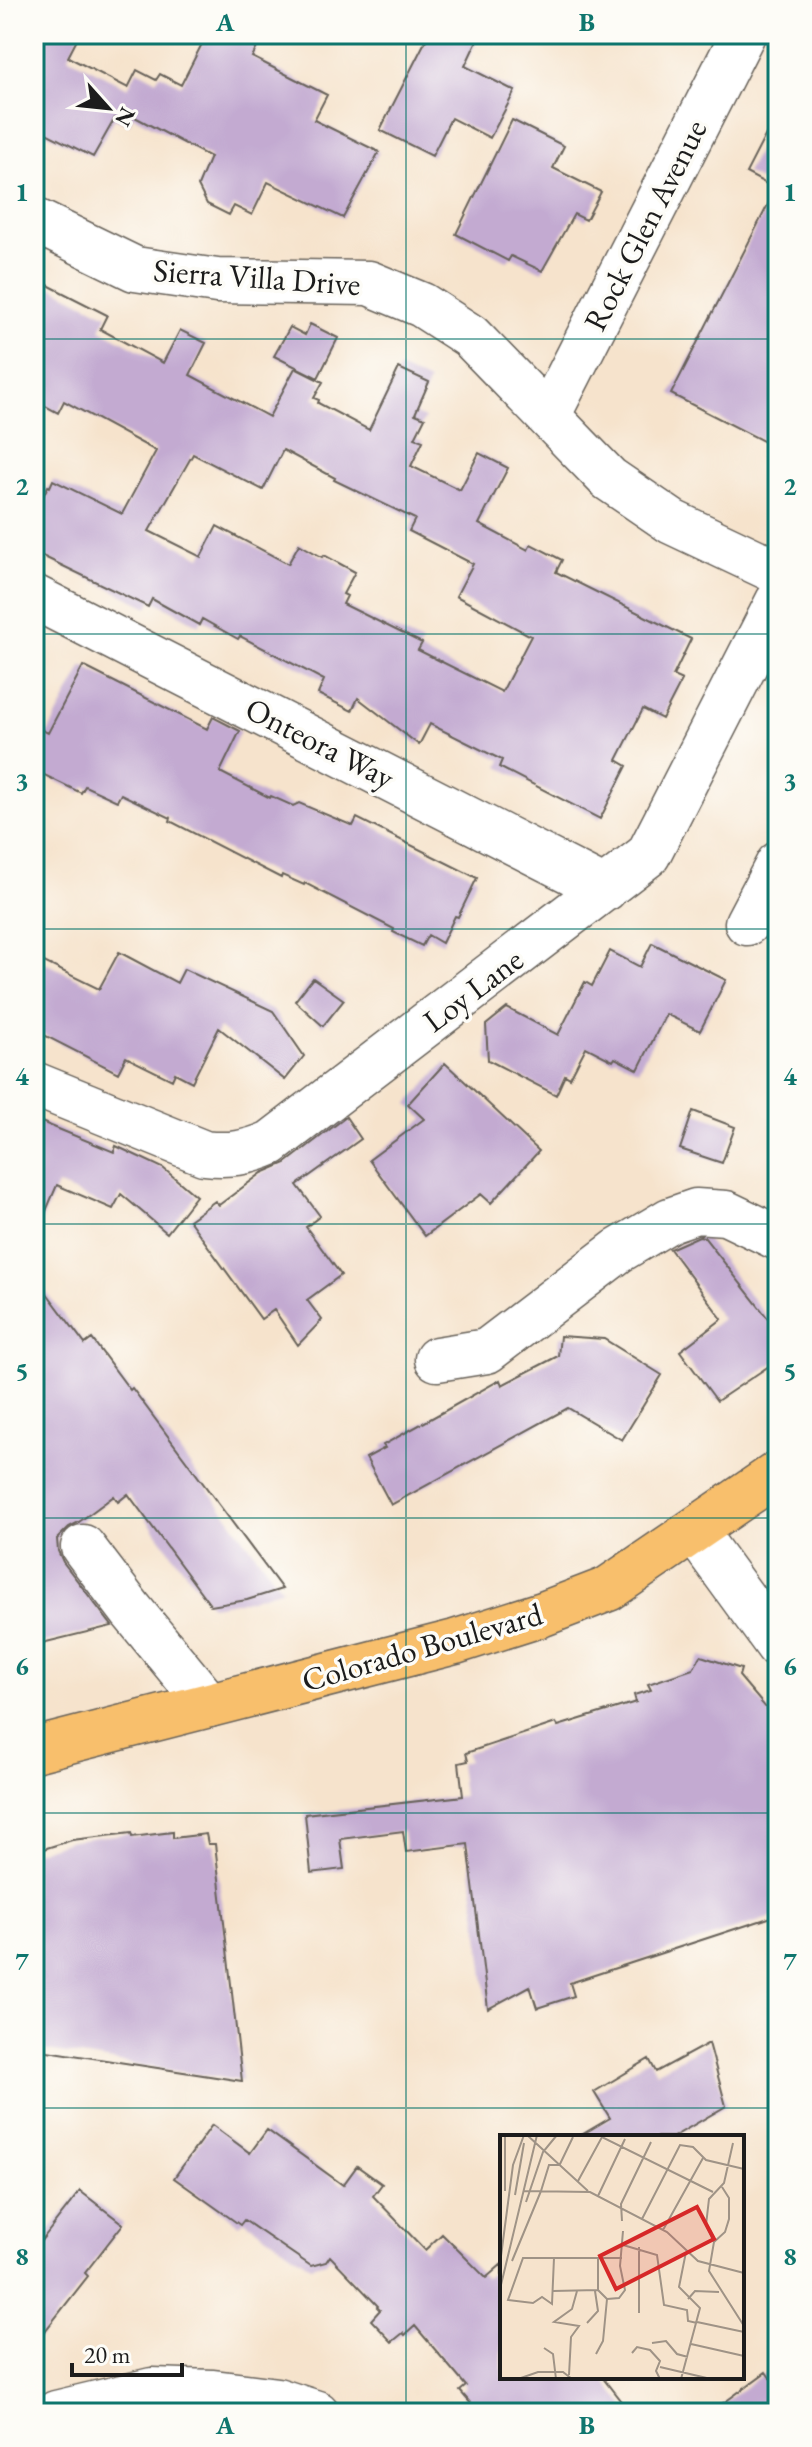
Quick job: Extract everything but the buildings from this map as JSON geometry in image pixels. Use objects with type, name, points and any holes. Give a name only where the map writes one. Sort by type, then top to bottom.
[{"type":"main road","name":"Colorado Boulevard","points":[[34,1750],[455,1642],[543,1614],[608,1589],[778,1473]]},
{"type":"street","name":"Rock Glen Avenue","points":[[548,416],[743,34]]},
{"type":"street","name":"Sierra Villa Drive","points":[[34,220],[135,269],[217,281],[369,283],[422,305],[470,336],[609,479],[672,522],[778,572]]},
{"type":"street","name":"Onteora Way","points":[[34,597],[605,889]]},
{"type":"street","name":"Loy Lane","points":[[34,1084],[204,1153],[226,1156],[249,1153],[271,1143],[648,855],[778,601]]},
{"type":"street","points":[[747,923],[778,864]]},
{"type":"street","points":[[437,1359],[487,1351],[618,1251],[670,1220],[696,1211],[726,1213],[778,1238]]},
{"type":"street","points":[[695,1532],[778,1646]]},
{"type":"street","points":[[83,1547],[209,1705]]},
{"type":"street","points":[[56,2413],[152,2390],[213,2392],[277,2400],[317,2413]]}]
